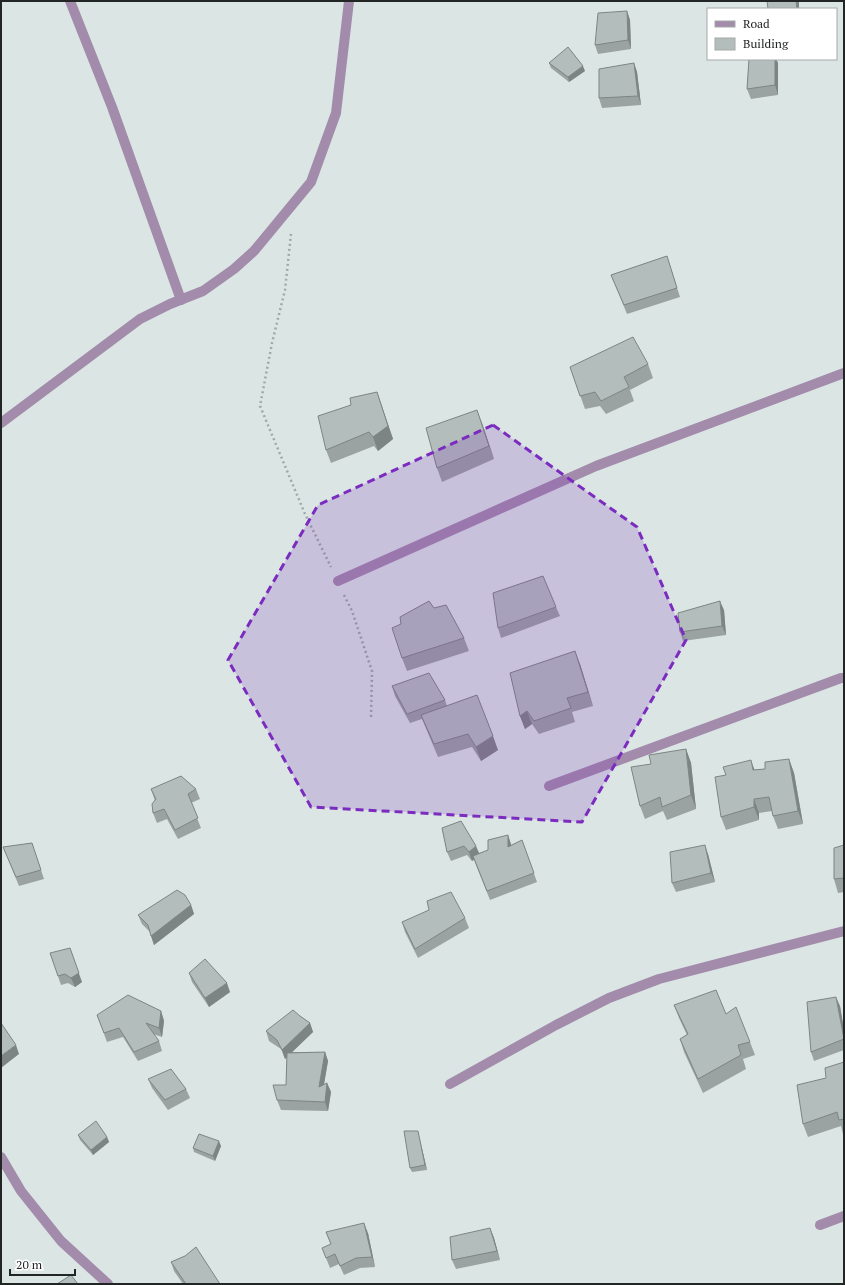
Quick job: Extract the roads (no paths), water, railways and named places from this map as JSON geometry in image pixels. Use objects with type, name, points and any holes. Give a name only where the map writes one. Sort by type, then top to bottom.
[{"type":"street","points":[[70,1],[112,107],[181,300]]},
{"type":"street","points":[[1,423],[140,319],[203,291],[234,268],[254,251],[311,182],[336,113],[348,1]]},
{"type":"street","points":[[338,581],[596,466],[844,373]]},
{"type":"street","points":[[549,786],[844,678]]},
{"type":"street","points":[[450,1084],[556,1025],[609,998],[659,979],[844,931]]},
{"type":"street","points":[[1,1157],[21,1191],[61,1242],[108,1284]]},
{"type":"street","points":[[820,1225],[844,1216]]}]
